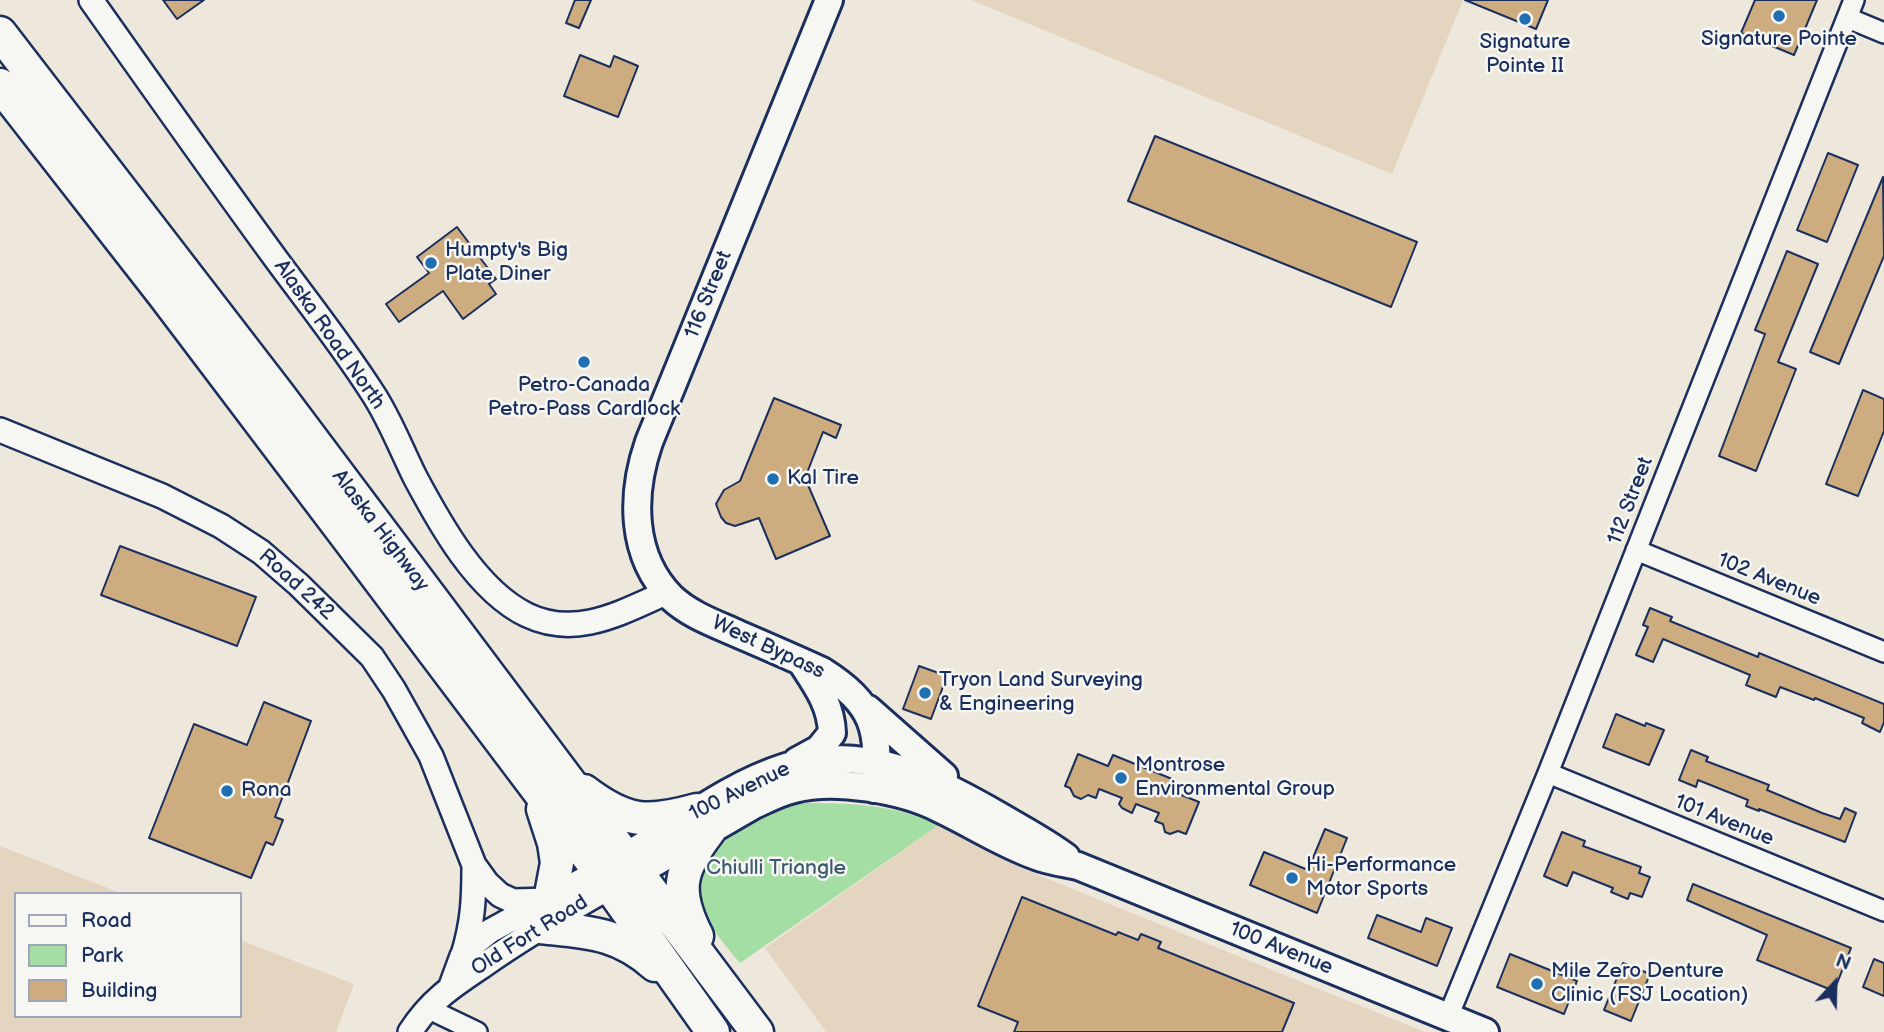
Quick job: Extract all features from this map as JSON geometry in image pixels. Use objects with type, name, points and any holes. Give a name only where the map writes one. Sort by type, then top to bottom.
[{"type":"highway","name":"Alaska Highway","points":[[0,33],[278,394],[564,774],[683,990],[713,1032]]},
{"type":"highway","name":"Alaska Highway","points":[[0,85],[164,295],[536,788],[722,984],[757,1032]]},
{"type":"highway","points":[[564,774],[599,802],[623,815],[642,819],[703,821],[686,866],[682,898],[687,916],[722,984]]},
{"type":"highway","points":[[536,788],[554,843],[556,863],[545,914],[624,942],[640,951],[683,990]]},
{"type":"main road","name":"116 Street","points":[[668,592],[645,556],[640,535],[636,492],[641,466],[829,0]]},
{"type":"main road","name":"West Bypass","points":[[668,592],[706,620],[802,661],[839,682],[862,704],[877,736],[876,776]]},
{"type":"main road","points":[[788,766],[819,749],[832,733],[829,710],[824,698],[802,661]]},
{"type":"main road","points":[[862,704],[933,768],[982,805]]},
{"type":"main road","name":"100 Avenue","points":[[618,872],[788,766],[839,760],[876,776],[901,794],[939,808],[1005,844],[1038,857],[1078,866],[1485,1032]]},
{"type":"main road","name":"100 Avenue","points":[[703,821],[754,805],[795,788],[834,786],[876,776],[915,772],[982,805],[1043,840],[1078,866]]},
{"type":"street","name":"Alaska Road North","points":[[91,0],[183,132],[372,392],[434,509],[489,587],[526,615],[567,626],[599,622],[668,592]]},
{"type":"street","points":[[1851,9],[1884,33]]},
{"type":"street","name":"112 Street","points":[[1448,1017],[1548,774],[1764,222],[1851,9]]},
{"type":"street","name":"Road 242","points":[[0,430],[162,496],[211,521],[261,552],[299,585],[372,657],[394,690],[431,756],[474,865],[487,883],[500,895],[545,914]]},
{"type":"street","name":"102 Avenue","points":[[1636,550],[1884,652]]},
{"type":"street","name":"101 Avenue","points":[[1548,774],[1884,911]]},
{"type":"street","name":"Road 242","points":[[462,956],[472,926],[474,865]]},
{"type":"street","name":"Old Fort Road","points":[[410,1032],[427,1008],[451,986],[545,914],[618,872]]},
{"type":"street","name":"Old Fort Road","points":[[451,986],[462,956],[490,932],[545,914]]},
{"type":"street","points":[[427,1008],[477,1032]]},
{"type":"shaded area","points":[[971,0],[1463,0],[1392,174]]},
{"type":"shaded area","points":[[939,825],[1016,866],[1425,1032],[826,1032],[765,948]]},
{"type":"shaded area","points":[[0,846],[118,892],[14,892],[14,1018],[242,1018],[242,941],[354,984],[336,1032],[0,1032]]},
{"type":"green space","name":"Chiulli Triangle","points":[[806,803],[874,806],[907,813],[939,825],[740,963],[708,920],[701,903],[699,888],[708,859],[729,834],[756,815],[769,809]]},
{"type":"building","points":[[163,0],[204,0],[177,19]]},
{"type":"building","points":[[575,0],[591,0],[579,28],[566,23]]},
{"type":"building","name":"Signature Pointe II","points":[[1465,0],[1548,0],[1536,29]]},
{"type":"building","name":"Signature Pointe","points":[[1755,0],[1817,0],[1794,55],[1741,33]]},
{"type":"building","points":[[580,55],[610,67],[614,56],[638,66],[618,117],[564,96]]},
{"type":"building","points":[[1155,136],[1417,242],[1391,307],[1128,201]]},
{"type":"building","points":[[1828,153],[1858,165],[1827,242],[1797,230]]},
{"type":"building","points":[[1883,177],[1884,256],[1839,364],[1810,352]]},
{"type":"building","points":[[457,227],[496,279],[489,284],[496,294],[463,319],[443,291],[399,322],[386,304],[429,273],[417,257]]},
{"type":"building","points":[[1787,251],[1818,264],[1778,362],[1796,369],[1756,471],[1719,456],[1765,334],[1755,330]]},
{"type":"building","points":[[1863,390],[1884,399],[1884,431],[1858,496],[1826,484]]},
{"type":"building","name":"Kal Tire","points":[[774,398],[841,425],[836,438],[823,432],[805,478],[830,536],[776,559],[759,518],[735,526],[726,523],[716,504],[724,490],[740,481]]},
{"type":"building","points":[[120,546],[256,597],[237,646],[101,595]]},
{"type":"building","points":[[1650,608],[1672,617],[1670,621],[1758,657],[1759,653],[1884,704],[1884,722],[1880,732],[1862,723],[1864,718],[1815,698],[1814,700],[1780,687],[1776,697],[1746,685],[1750,675],[1663,639],[1653,662],[1636,655],[1648,627],[1643,625]]},
{"type":"building","name":"Tryon Land Surveying & Engineering","points":[[919,666],[947,676],[931,719],[903,709]]},
{"type":"building","name":"Rona","points":[[264,702],[311,721],[275,817],[283,820],[273,845],[266,842],[251,878],[149,838],[194,724],[247,745]]},
{"type":"building","points":[[1616,714],[1645,726],[1646,723],[1664,730],[1649,765],[1603,747]]},
{"type":"building","points":[[1691,750],[1708,757],[1706,761],[1769,785],[1767,790],[1822,813],[1840,819],[1845,808],[1856,813],[1845,842],[1746,806],[1748,800],[1698,780],[1696,787],[1679,780]]},
{"type":"building","points":[[1078,754],[1108,766],[1113,755],[1172,779],[1169,790],[1199,802],[1186,834],[1178,831],[1170,834],[1165,832],[1163,824],[1155,821],[1159,813],[1136,804],[1132,813],[1119,804],[1122,798],[1099,789],[1096,798],[1088,795],[1081,799],[1074,796],[1070,788],[1065,786]]},
{"type":"building","name":"Hi-Performance Motor Sports","points":[[1325,829],[1347,838],[1317,913],[1250,885],[1264,852],[1308,870]]},
{"type":"building","points":[[1562,832],[1585,841],[1583,846],[1641,867],[1639,873],[1650,877],[1642,897],[1630,893],[1628,899],[1611,892],[1613,888],[1573,872],[1567,886],[1544,876]]},
{"type":"building","points":[[1693,884],[1851,948],[1834,991],[1757,960],[1767,935],[1687,900]]},
{"type":"building","points":[[1022,897],[1116,935],[1118,932],[1138,940],[1141,934],[1161,942],[1158,948],[1294,1003],[1282,1032],[1014,1032],[1018,1022],[978,1006]]},
{"type":"building","points":[[1377,915],[1421,932],[1426,918],[1452,928],[1437,966],[1368,938]]},
{"type":"building","name":"Mile Zero Denture Clinic (FSJ Location)","points":[[1510,954],[1577,981],[1564,1014],[1497,987]]},
{"type":"building","points":[[1874,959],[1884,963],[1884,996],[1863,987]]},
{"type":"building","points":[[1623,963],[1650,974],[1631,1021],[1604,1010]]},
{"type":"place","name":"Signature Pointe","points":[[1779,16]]},
{"type":"place","name":"Signature Pointe II","points":[[1525,19]]},
{"type":"place","name":"Humpty's Big Plate Diner","points":[[431,263]]},
{"type":"place","name":"Petro-Canada Petro-Pass Cardlock","points":[[584,362]]},
{"type":"place","name":"Kal Tire","points":[[773,479]]},
{"type":"place","name":"Tryon Land Surveying & Engineering","points":[[925,693]]},
{"type":"place","name":"Montrose Environmental Group","points":[[1121,778]]},
{"type":"place","name":"Rona","points":[[227,791]]},
{"type":"place","name":"Hi-Performance Motor Sports","points":[[1292,878]]},
{"type":"place","name":"Mile Zero Denture Clinic (FSJ Location)","points":[[1537,984]]}]
